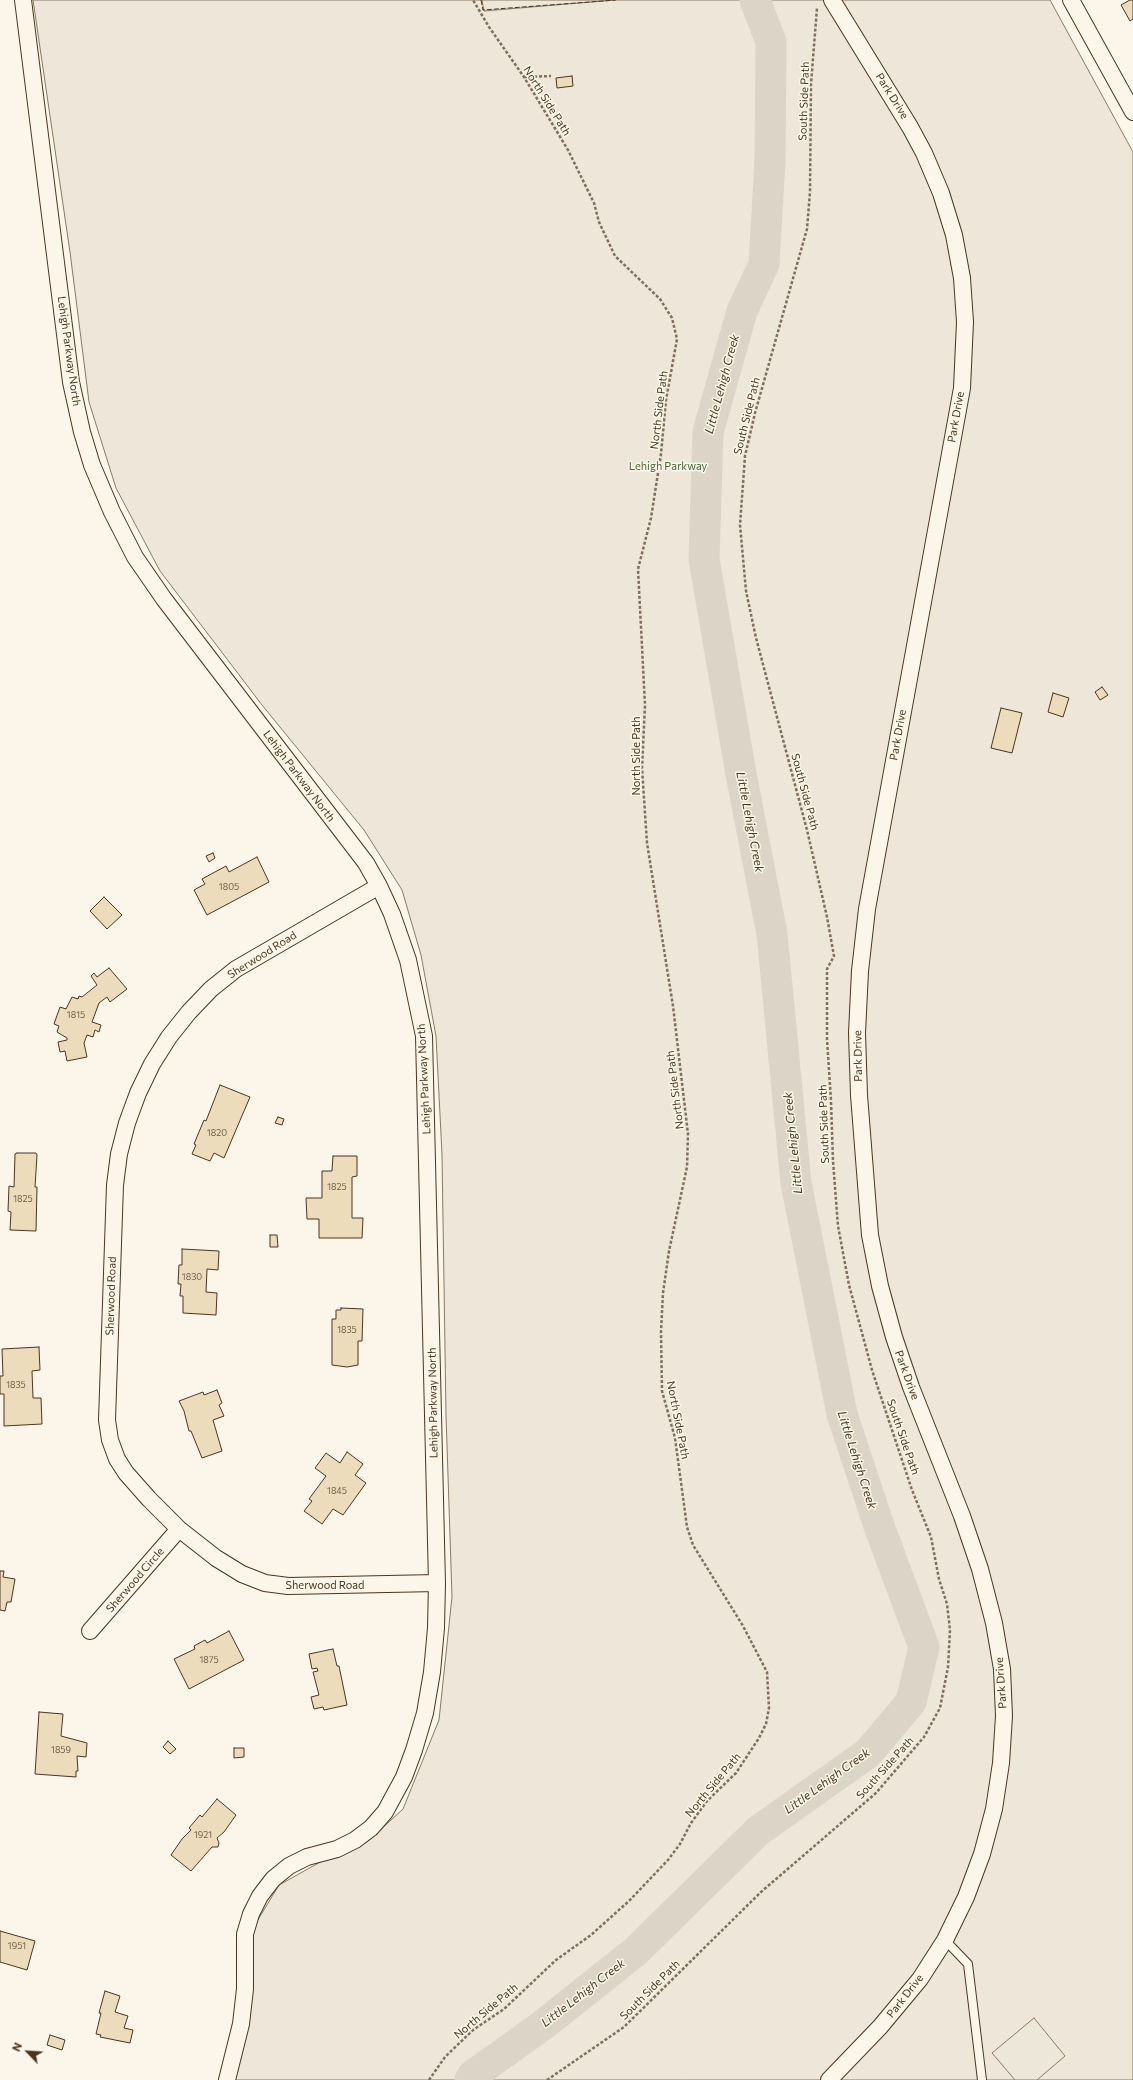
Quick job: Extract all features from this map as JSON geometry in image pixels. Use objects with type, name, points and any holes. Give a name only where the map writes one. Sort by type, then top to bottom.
[{"type":"street","name":"Lehigh Parkway North","points":[[23,0],[71,382],[82,432],[92,465],[112,512],[132,550],[164,599],[366,863],[392,914],[408,960],[424,1036],[436,1584],[432,1672],[425,1713],[404,1777],[385,1812],[371,1828],[349,1843],[337,1849],[307,1857],[289,1866],[273,1880],[260,1896],[251,1914],[245,1934],[244,1989],[241,2024],[234,2058],[227,2080]]},
{"type":"street","name":"Park Drive","points":[[829,2080],[901,2004],[920,1979],[945,1940],[966,1897],[982,1854],[994,1809],[1002,1755],[1004,1716],[1002,1669],[994,1623],[980,1569],[962,1516],[911,1387],[894,1337],[880,1286],[870,1235],[859,1095],[857,1033],[860,971],[867,909],[962,388],[965,322],[962,278],[954,235],[941,193],[924,153],[910,127],[832,0]]},
{"type":"street","points":[[1071,0],[1133,112]]},
{"type":"street","name":"Sherwood Road","points":[[379,886],[236,969],[211,989],[189,1012],[156,1058],[138,1093],[127,1123],[119,1154],[115,1185],[107,1420],[110,1440],[117,1459],[126,1473],[149,1500],[180,1529],[216,1558],[242,1574],[265,1583],[288,1586],[436,1584]]},
{"type":"street","name":"Sherwood Circle","points":[[90,1630],[180,1529]]},
{"type":"lane","points":[[945,1940],[968,1964],[982,2080]]},
{"type":"path","name":"North Side Path","points":[[429,2080],[445,2057],[473,2030],[504,2009],[556,1960],[591,1935],[629,1900],[668,1860],[680,1844],[691,1822],[707,1801],[740,1767],[759,1738],[766,1724],[769,1708],[767,1672],[743,1626],[693,1545],[687,1527],[675,1438],[662,1391],[661,1332],[663,1293],[669,1250],[687,1168],[688,1134],[672,1006],[647,843],[642,768],[645,705],[638,569],[651,518],[661,454],[666,400],[677,338],[672,318],[660,299],[615,256],[599,222],[594,203],[568,150],[524,77],[489,27],[473,0]]},
{"type":"path","name":"South Side Path","points":[[547,2080],[624,2027],[761,1892],[876,1793],[924,1737],[940,1708],[948,1667],[950,1630],[947,1604],[931,1536],[912,1490],[872,1370],[849,1285],[840,1233],[833,1161],[827,1039],[827,969],[834,956],[827,917],[807,830],[756,638],[746,591],[740,525],[745,456],[748,442],[807,229],[810,192],[811,84],[817,7]]},
{"type":"path","points":[[524,77],[551,76]]},
{"type":"green space","name":"Lehigh Parkway","points":[[33,0],[1050,0],[1133,152],[1133,2080],[234,2080],[253,1928],[279,1885],[324,1860],[367,1842],[403,1809],[439,1720],[452,1597],[446,1415],[442,1154],[436,1036],[421,955],[402,890],[364,830],[262,705],[160,571],[116,488],[89,402],[70,252]]},
{"type":"shaded area","points":[[482,0],[615,0],[484,11]]},
{"type":"shaded area","points":[[1034,2018],[1065,2056],[1037,2080],[1015,2080],[992,2053]]},
{"type":"building","points":[[1133,0],[1133,19],[1130,21],[1121,5]]},
{"type":"building","points":[[572,76],[573,86],[557,88],[556,78]]},
{"type":"building","points":[[1102,687],[1108,695],[1100,700],[1095,692]]},
{"type":"building","points":[[1053,693],[1069,698],[1063,717],[1048,712]]},
{"type":"building","points":[[1001,708],[1022,713],[1012,753],[991,748]]},
{"type":"building","points":[[213,853],[215,858],[209,862],[206,856]]},
{"type":"building","points":[[257,857],[269,882],[207,915],[194,890],[205,884],[202,879],[226,866],[229,872]]},
{"type":"building","points":[[104,897],[122,915],[107,929],[90,911]]},
{"type":"building","points":[[109,968],[127,989],[110,1002],[107,997],[99,1003],[92,1022],[101,1025],[99,1032],[95,1030],[93,1037],[87,1035],[84,1043],[87,1057],[67,1061],[65,1051],[60,1052],[58,1042],[67,1040],[67,1038],[57,1032],[59,1026],[54,1024],[60,1007],[66,1009],[72,997],[78,999],[79,996],[82,997],[97,985],[91,976],[94,973],[97,977]]},
{"type":"building","points":[[220,1085],[250,1097],[224,1158],[214,1153],[210,1161],[192,1154],[196,1145],[194,1144],[204,1120],[206,1121]]},
{"type":"building","points":[[278,1117],[284,1119],[282,1125],[275,1123]]},
{"type":"building","points":[[36,1153],[37,1155],[35,1187],[37,1187],[36,1231],[10,1230],[11,1212],[8,1211],[9,1186],[14,1187],[15,1154]]},
{"type":"building","points":[[333,1156],[357,1156],[357,1176],[352,1177],[352,1218],[363,1218],[362,1238],[319,1238],[319,1219],[307,1219],[306,1198],[322,1198],[322,1171],[332,1171]]},
{"type":"building","points":[[270,1235],[277,1235],[278,1247],[270,1247]]},
{"type":"building","points":[[182,1249],[219,1251],[218,1270],[207,1269],[206,1292],[217,1293],[216,1315],[183,1313],[183,1296],[180,1296],[181,1284],[178,1284],[179,1265],[182,1265]]},
{"type":"building","points":[[341,1308],[363,1309],[362,1341],[358,1341],[358,1365],[347,1367],[332,1365],[332,1319],[336,1319],[336,1310],[341,1310]]},
{"type":"building","points":[[39,1347],[40,1370],[32,1371],[33,1398],[41,1398],[42,1424],[4,1426],[4,1394],[0,1394],[0,1376],[3,1376],[2,1349]]},
{"type":"building","points":[[217,1390],[222,1403],[219,1405],[224,1416],[213,1420],[222,1451],[202,1458],[191,1431],[189,1431],[184,1411],[179,1401],[203,1392],[204,1395]]},
{"type":"building","points":[[347,1452],[363,1464],[355,1475],[366,1483],[343,1515],[333,1509],[322,1524],[304,1511],[312,1501],[309,1499],[326,1476],[315,1468],[326,1453],[340,1463]]},
{"type":"building","points":[[0,1571],[4,1571],[3,1577],[15,1579],[11,1602],[7,1602],[5,1611],[0,1610]]},
{"type":"building","points":[[229,1631],[244,1660],[189,1689],[174,1659],[195,1649],[194,1646],[205,1640],[207,1643]]},
{"type":"building","points":[[333,1649],[337,1666],[339,1666],[347,1705],[324,1710],[323,1707],[314,1709],[311,1697],[319,1695],[313,1672],[318,1671],[317,1668],[312,1669],[309,1654]]},
{"type":"building","points":[[39,1712],[63,1714],[61,1736],[87,1743],[86,1757],[77,1756],[78,1771],[76,1771],[76,1777],[35,1774]]},
{"type":"building","points":[[168,1741],[176,1749],[170,1754],[163,1747]]},
{"type":"building","points":[[234,1748],[244,1748],[244,1757],[234,1758]]},
{"type":"building","points":[[217,1799],[236,1815],[224,1832],[217,1838],[219,1843],[218,1847],[212,1847],[191,1871],[171,1855],[182,1839],[191,1830],[189,1828],[200,1815],[202,1817]]},
{"type":"building","points":[[0,1931],[35,1941],[27,1970],[0,1962]]},
{"type":"building","points":[[105,1991],[120,1996],[115,2012],[128,2016],[124,2028],[133,2030],[130,2043],[100,2037],[101,2035],[96,2034],[101,2013],[99,2013]]},
{"type":"building","points":[[50,2035],[65,2040],[62,2050],[47,2045]]},
{"type":"waterway","name":"Little Lehigh Creek","points":[[470,2080],[473,2075],[543,2025],[636,1951],[758,1831],[868,1753],[911,1702],[924,1647],[879,1526],[842,1414],[796,1183],[772,934],[741,774],[704,559],[708,432],[742,311],[764,264],[770,161],[771,42],[755,0]]},
{"type":"fence","points":[[481,0],[483,10],[616,0]]}]
